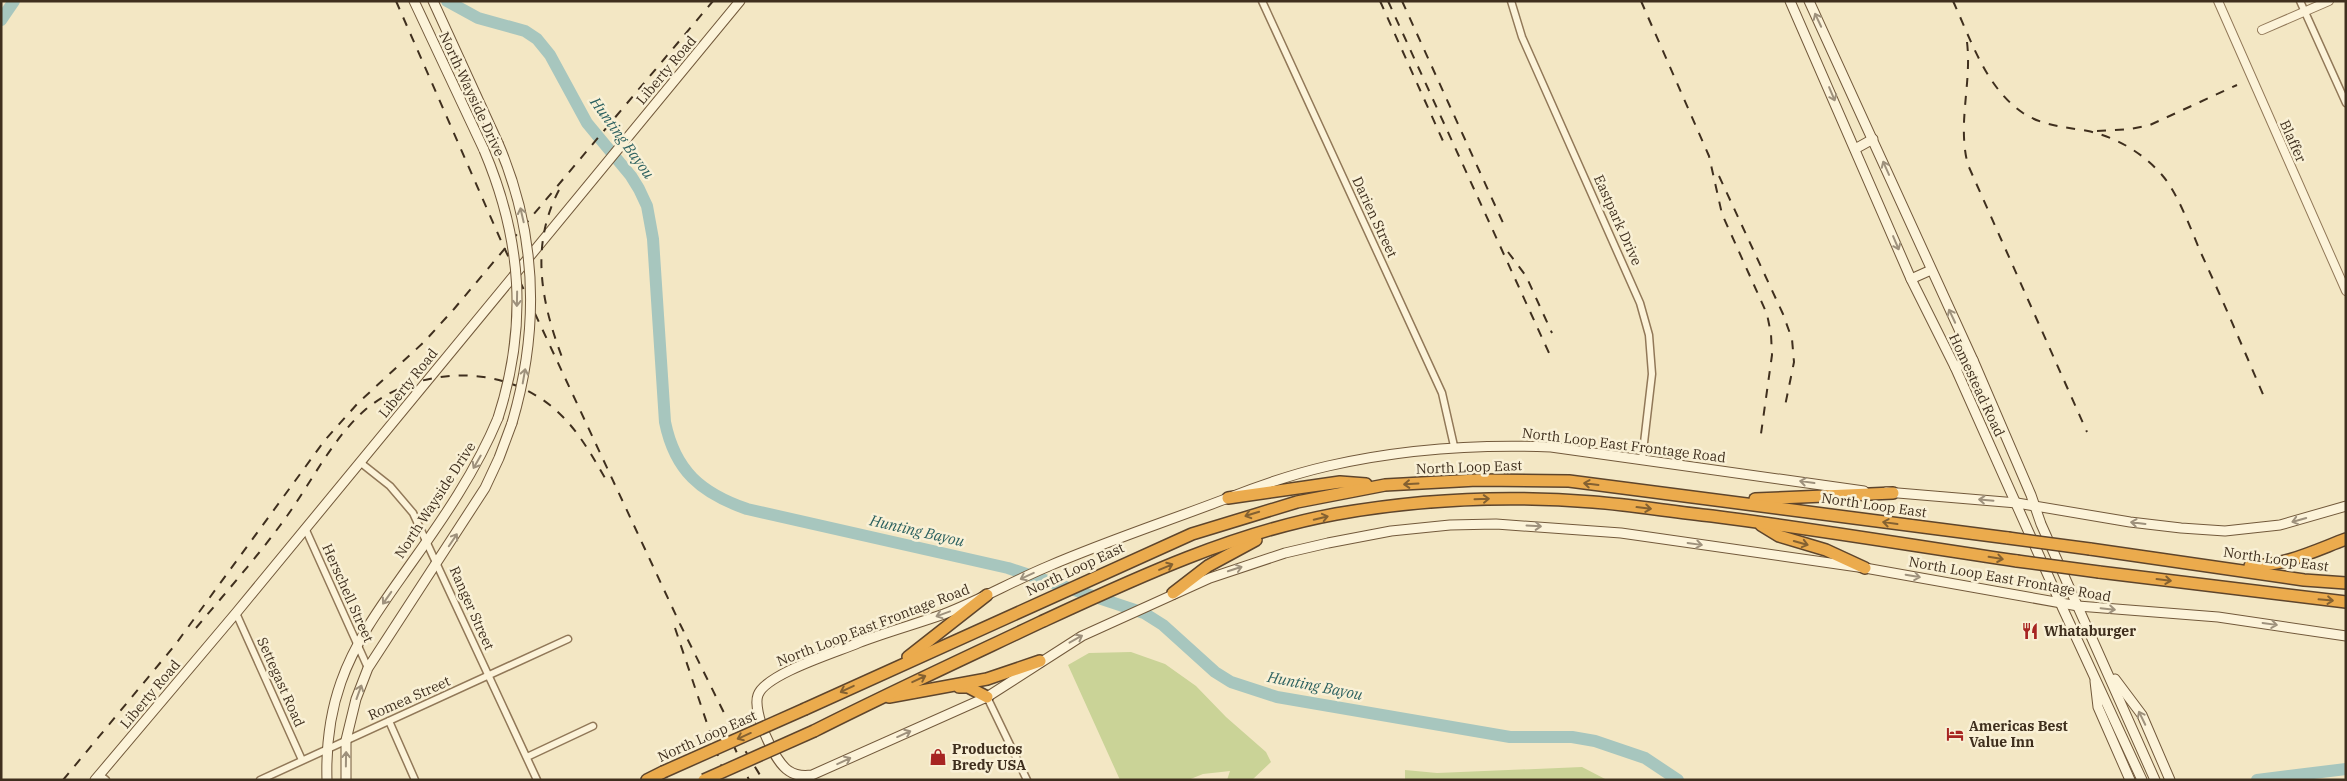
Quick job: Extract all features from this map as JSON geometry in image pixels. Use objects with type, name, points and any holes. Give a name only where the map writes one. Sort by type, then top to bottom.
[{"type":"highway","name":"North Loop East","points":[[647,780],[1095,576],[1192,534],[1228,521],[1297,502],[1385,485],[1477,480],[1569,482],[2008,538],[2304,580],[2346,583]]},
{"type":"highway","points":[[1228,498],[1340,482],[1385,485]]},
{"type":"highway","points":[[1726,501],[1893,493]]},
{"type":"highway","points":[[704,780],[1066,611],[1212,547],[1333,514],[1441,500],[1523,498],[1595,502],[1757,522],[2099,572],[2346,602]]},
{"type":"highway","points":[[1757,522],[1779,536],[1826,550],[1865,568]]},
{"type":"highway","points":[[1173,593],[1208,566],[1277,529]]},
{"type":"highway","points":[[2208,565],[2268,566],[2292,560],[2346,539]]},
{"type":"highway","points":[[890,670],[988,595]]},
{"type":"highway","points":[[874,700],[952,686],[1010,672],[1040,661]]},
{"type":"highway","points":[[952,686],[968,687],[987,697]]},
{"type":"main road","name":"North Wayside Drive","points":[[346,780],[346,740],[356,699],[368,668],[485,488],[500,458],[512,423],[522,387],[527,356],[532,286],[529,249],[522,212],[510,171],[432,1]]},
{"type":"main road","name":"Liberty Road","points":[[100,778],[547,238],[601,168],[740,1]]},
{"type":"main road","name":"Homestead Road","points":[[1790,1],[1911,279],[1955,367],[2142,780]]},
{"type":"main road","name":"Homestead Road","points":[[1809,1],[1973,360],[2155,780]]},
{"type":"main road","name":"North Wayside Drive","points":[[327,780],[328,750],[334,708],[341,682],[357,646],[378,611],[475,466],[498,418],[508,386],[514,354],[517,274],[506,212],[484,150],[415,2]]},
{"type":"main road","points":[[1822,71],[1838,64]]},
{"type":"main road","points":[[1855,149],[1873,139]]},
{"type":"main road","points":[[1911,279],[1931,270]]},
{"type":"main road","points":[[1955,367],[1973,360]]},
{"type":"main road","name":"North Loop East Frontage Road","points":[[2346,506],[2280,525],[2225,531],[2130,522],[2017,502],[1893,493],[1551,447],[1504,445],[1454,446],[1380,455],[1326,466],[1274,480],[1123,535],[944,614],[868,639],[787,672],[763,686],[758,694],[756,705],[779,762],[793,774],[805,776],[819,773],[987,697],[1040,661],[1082,636],[1173,593],[1237,568],[1294,551],[1391,532],[1450,525],[1496,524],[1621,533],[1865,568],[2078,606],[2218,617],[2346,636]]},
{"type":"main road","points":[[2108,671],[2135,704],[2170,780]]},
{"type":"main road","points":[[2094,676],[2098,707],[2130,780]]},
{"type":"street","name":"Darien Street","points":[[1262,1],[1442,393],[1454,446]]},
{"type":"street","name":"Eastpark Drive","points":[[1511,1],[1522,37],[1640,303],[1650,335],[1652,374],[1642,460]]},
{"type":"street","name":"Blaffer","points":[[2218,1],[2346,290]]},
{"type":"street","points":[[2300,1],[2346,103]]},
{"type":"street","points":[[2262,30],[2328,1]]},
{"type":"street","name":"Ranger Street","points":[[361,463],[390,486],[413,513],[438,562],[537,780]]},
{"type":"street","name":"Herschell Street","points":[[306,528],[368,668]]},
{"type":"street","name":"Settegast Road","points":[[236,613],[302,760]]},
{"type":"street","name":"Romea Street","points":[[260,780],[568,638]]},
{"type":"street","points":[[987,697],[1027,780]]},
{"type":"street","points":[[389,721],[415,780]]},
{"type":"street","points":[[527,757],[593,726]]},
{"type":"green space","points":[[1131,652],[1165,664],[1196,686],[1226,717],[1266,752],[1271,762],[1252,780],[1227,780],[1230,771],[1203,774],[1188,780],[1120,780],[1068,665],[1089,653]]},
{"type":"green space","points":[[1582,767],[1607,780],[1405,780],[1405,770],[1437,773]]},
{"type":"waterway","name":"Hunting Bayou","points":[[1,20],[14,1]]},
{"type":"waterway","name":"Hunting Bayou","points":[[447,1],[478,18],[525,31],[537,39],[550,55],[587,123],[631,176],[639,189],[647,206],[653,239],[665,422],[670,439],[683,467],[692,478],[716,496],[747,509],[1008,568],[1144,613],[1163,625],[1215,672],[1231,682],[1277,697],[1510,737],[1572,737],[1595,741],[1645,758],[1678,780]]},
{"type":"waterway","name":"Hunting Bayou","points":[[2257,780],[2346,769]]},
{"type":"railway","points":[[396,1],[502,243],[680,624],[732,729],[763,780]]},
{"type":"railway","points":[[63,780],[175,645],[325,440],[358,403],[424,342],[454,309],[713,1]]},
{"type":"railway","points":[[1380,1],[1443,141]]},
{"type":"railway","points":[[1388,1],[1549,353]]},
{"type":"railway","points":[[1402,1],[1504,225]]},
{"type":"railway","points":[[1641,1],[1709,156],[1722,214],[1767,314],[1771,334],[1772,355],[1760,441]]},
{"type":"railway","points":[[1953,1],[1973,47],[1989,77],[2010,103],[2038,121],[2109,137],[2138,153],[2162,175],[2184,212],[2265,399]]},
{"type":"railway","points":[[1967,42],[1968,73],[1964,134],[1968,165],[2087,432]]},
{"type":"railway","points":[[2097,131],[2131,129],[2150,125],[2237,85]]},
{"type":"railway","points":[[1719,176],[1783,314],[1792,339],[1794,362],[1784,411]]},
{"type":"railway","points":[[559,190],[544,232],[542,274],[549,315],[562,357]]},
{"type":"railway","points":[[1508,252],[1526,276],[1552,333]]},
{"type":"railway","points":[[196,628],[243,573],[276,530],[296,503],[323,460],[353,421],[387,395],[412,384],[438,377],[465,376],[492,378],[517,386],[541,399],[562,416],[588,449],[609,485]]},
{"type":"railway","points":[[675,628],[726,780]]},
{"type":"railway","points":[[733,744],[749,780]]},
{"type":"place","name":"Whataburger","points":[[2030,631]]},
{"type":"place","name":"Americas Best Value Inn","points":[[1955,734]]},
{"type":"place","name":"Productos Bredy USA","points":[[938,757]]}]
